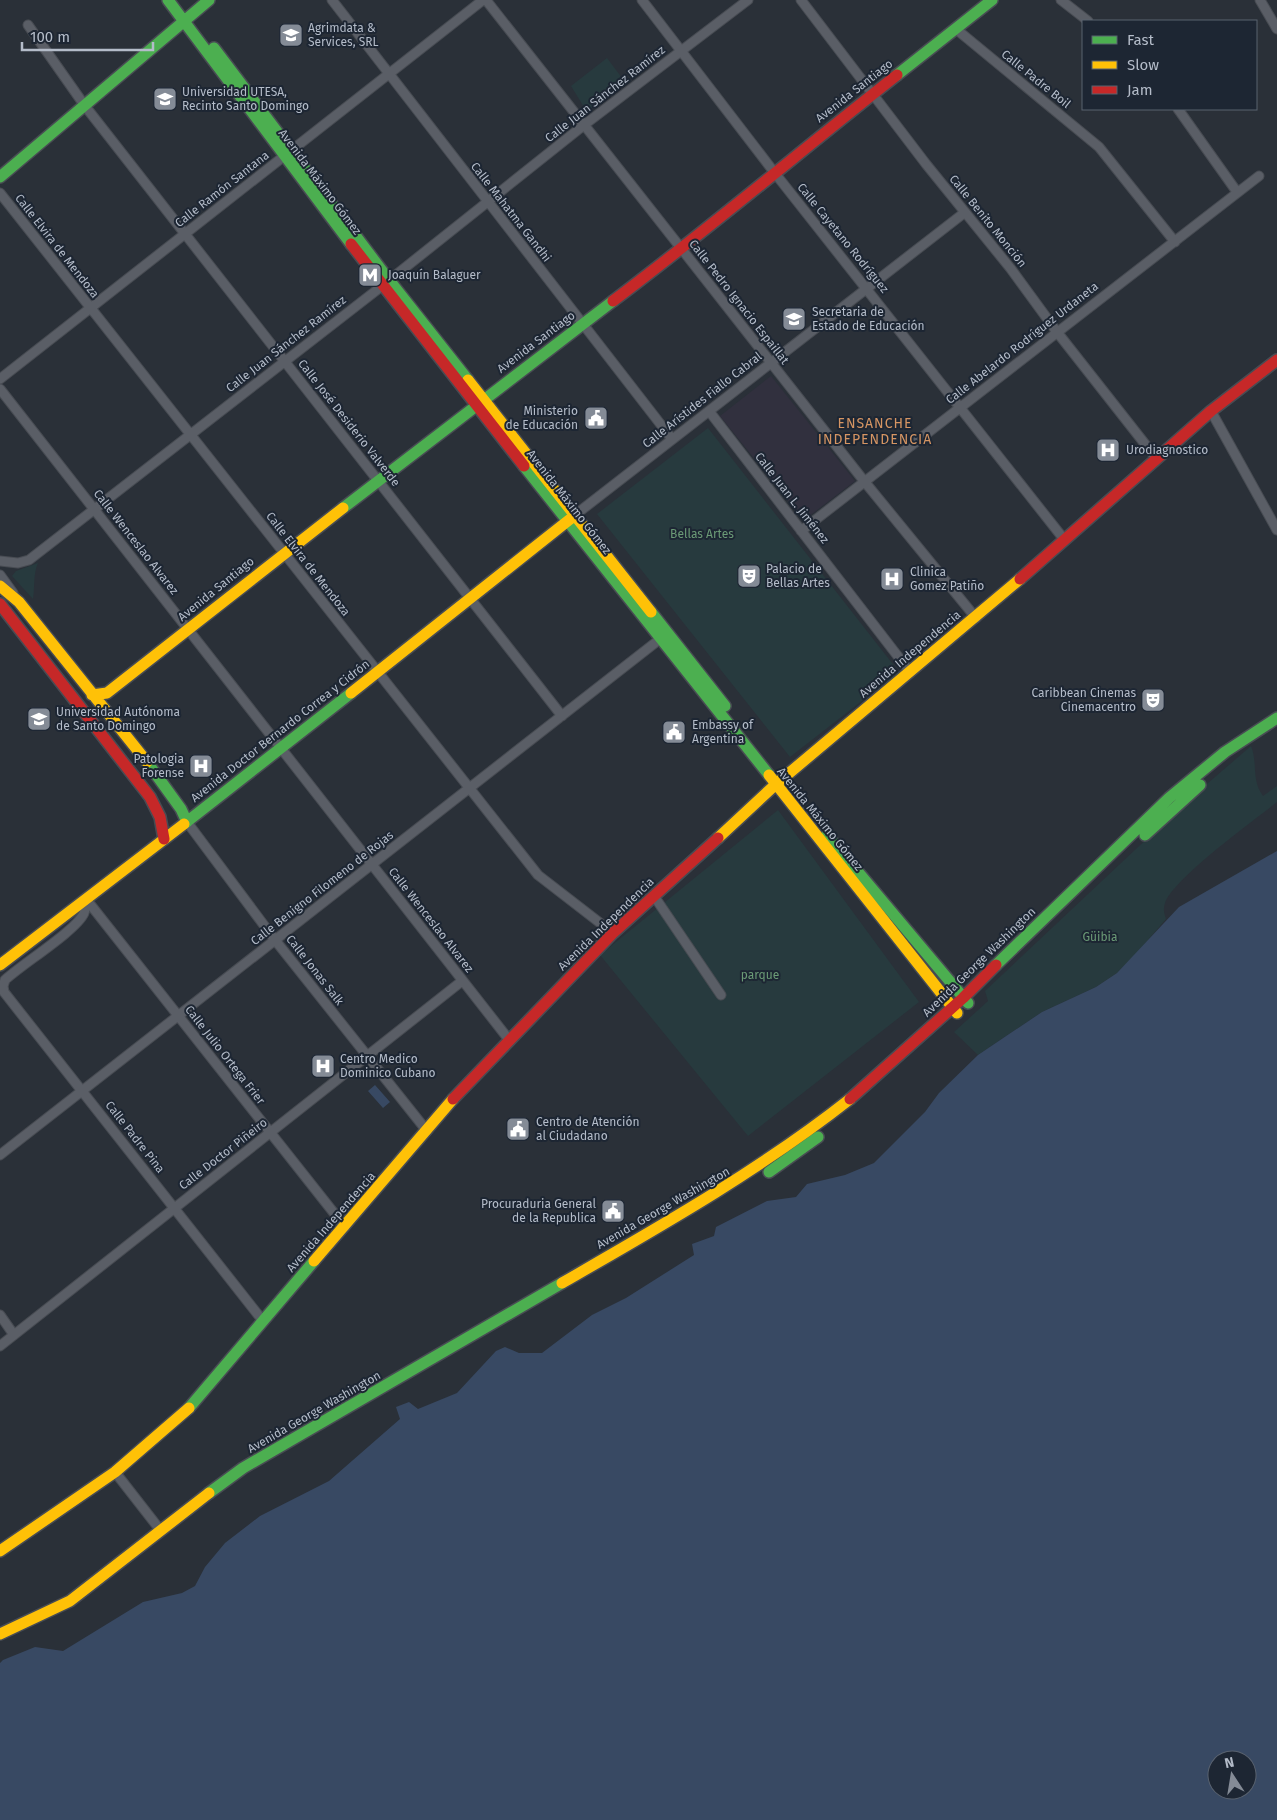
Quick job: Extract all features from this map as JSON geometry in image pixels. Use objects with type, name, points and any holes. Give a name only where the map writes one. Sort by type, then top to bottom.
[{"type":"main road","name":"Avenida Máximo Gómez","points":[[168,0],[186,20],[288,153],[385,283],[778,782],[955,1011]]},
{"type":"main road","name":"Avenida Máximo Gómez","points":[[179,0],[186,20]]},
{"type":"main road","points":[[0,176],[209,0]]},
{"type":"main road","name":"Avenida Santiago","points":[[92,695],[107,693],[284,552],[682,249],[774,172],[992,0]]},
{"type":"main road","name":"Avenida Independencia","points":[[0,1551],[115,1472],[183,1414],[345,1227],[455,1096],[510,1042],[613,934],[778,782],[976,618],[1064,538],[1211,411],[1277,360]]},
{"type":"main road","name":"Avenida Máximo Gómez","points":[[571,518],[660,639],[778,782],[966,1000]]},
{"type":"main road","name":"Avenida Doctor Bernardo Correa y Cidrón","points":[[0,965],[187,822],[571,518]]},
{"type":"main road","points":[[0,586],[19,602],[162,781],[181,809],[187,822]]},
{"type":"main road","points":[[3,610],[150,797],[160,813],[164,826],[164,839]]},
{"type":"main road","name":"Avenida George Washington","points":[[966,1000],[1019,942],[1169,798],[1225,752],[1277,718]]},
{"type":"main road","name":"Avenida George Washington","points":[[136,1565],[231,1487],[740,1190],[798,1153],[866,1099],[966,1000],[1216,770],[1277,727]]},
{"type":"main road","name":"Avenida George Washington","points":[[0,1634],[70,1601],[126,1561],[161,1531],[243,1468],[513,1313],[754,1170],[811,1130],[955,1011]]},
{"type":"main road","points":[[0,1642],[64,1614],[122,1576]]},
{"type":"street","name":"Calle Mahatma Gandhi","points":[[332,0],[388,75],[583,323],[672,440]]},
{"type":"street","name":"Calle Ramón Santana","points":[[0,379],[485,0]]},
{"type":"street","name":"Calle Pedro Ignacio Espaillat","points":[[485,0],[864,481],[976,618]]},
{"type":"street","name":"Calle Cayetano Rodríguez","points":[[642,0],[774,172],[1064,538]]},
{"type":"street","name":"Calle Juan Sánchez Ramírez","points":[[0,561],[8,564],[29,560],[385,283],[584,125],[748,0]]},
{"type":"street","name":"Calle Benito Monción","points":[[801,0],[964,213],[1011,270],[1156,458]]},
{"type":"street","points":[[1061,0],[1087,20]]},
{"type":"street","points":[[1260,0],[1277,29]]},
{"type":"street","name":"Calle José Desiderio Valverde","points":[[28,25],[85,106],[562,716]]},
{"type":"street","name":"Calle Padre Boil","points":[[956,29],[1099,146],[1175,242]]},
{"type":"street","points":[[1179,110],[1237,192]]},
{"type":"street","name":"Calle Abelardo Rodríguez Urdaneta","points":[[801,531],[1259,176]]},
{"type":"street","name":"Calle Elvira de Mendoza","points":[[0,193],[538,876],[613,934]]},
{"type":"street","name":"Calle Arístides Fiallo Cabral","points":[[571,518],[964,213]]},
{"type":"street","name":"Calle Wenceslao Alvarez","points":[[0,390],[510,1042]]},
{"type":"street","name":"Calle Juan L. Jiménez","points":[[709,410],[910,672]]},
{"type":"street","points":[[1211,411],[1277,530]]},
{"type":"street","points":[[0,575],[19,602]]},
{"type":"street","name":"Calle Benigno Filomeno de Rojas","points":[[0,1156],[660,639]]},
{"type":"street","name":"Calle Jonas Salk","points":[[187,822],[275,940],[427,1131]]},
{"type":"street","points":[[654,896],[721,995]]},
{"type":"street","name":"Calle Padre Pina","points":[[85,900],[85,908],[81,918],[62,936],[5,980],[4,992],[263,1321]]},
{"type":"street","name":"Calle Julio Ortega Frier","points":[[85,900],[345,1227]]},
{"type":"street","name":"Calle Doctor Piñeiro","points":[[0,1346],[462,981]]},
{"type":"street","points":[[0,1315],[14,1334]]},
{"type":"street","points":[[115,1472],[161,1531]]},
{"type":"shaded area","points":[[771,376],[855,481],[804,520],[720,416]]},
{"type":"green space","points":[[607,58],[625,82],[587,112],[571,86]]},
{"type":"green space","name":"Bellas Artes","points":[[708,428],[899,672],[790,757],[597,514]]},
{"type":"green space","points":[[38,563],[33,599],[12,576],[16,571]]},
{"type":"green space","name":"Güibia","points":[[1251,746],[1259,790],[1263,796],[1277,786],[1277,802],[1182,880],[1165,903],[1166,919],[1130,961],[1117,973],[1096,987],[1042,1012],[978,1055],[954,1032],[988,1001],[985,991],[1186,802]]},
{"type":"green space","name":"parque","points":[[778,810],[919,1002],[748,1136],[600,955]]},
{"type":"water","points":[[1277,851],[1277,1820],[0,1820],[0,1663],[3,1660],[35,1647],[63,1651],[143,1602],[182,1593],[195,1586],[205,1567],[225,1543],[260,1516],[329,1481],[400,1419],[396,1407],[409,1402],[418,1409],[457,1393],[496,1351],[505,1347],[519,1353],[542,1353],[592,1315],[626,1298],[694,1255],[692,1244],[714,1236],[716,1227],[767,1201],[796,1197],[807,1184],[845,1175],[874,1163],[925,1112],[939,1093],[978,1055],[1042,1012],[1096,987],[1117,973],[1179,907]]},
{"type":"water","points":[[375,1085],[390,1102],[383,1108],[368,1091]]},
{"type":"traffic: fast","points":[[168,0],[351,244]]},
{"type":"traffic: fast","points":[[0,177],[209,0]]},
{"type":"traffic: fast","points":[[897,75],[992,0]]},
{"type":"traffic: fast","points":[[214,48],[389,280],[468,380]]},
{"type":"traffic: fast","points":[[343,508],[613,301]]},
{"type":"traffic: fast","points":[[524,466],[769,775]]},
{"type":"traffic: fast","points":[[651,612],[725,706]]},
{"type":"traffic: fast","points":[[184,824],[351,693]]},
{"type":"traffic: fast","points":[[996,965],[1169,798],[1225,752],[1277,718]]},
{"type":"traffic: fast","points":[[147,762],[181,809],[187,822]]},
{"type":"traffic: fast","points":[[1145,835],[1200,785]]},
{"type":"traffic: fast","points":[[827,835],[968,1003]]},
{"type":"traffic: fast","points":[[769,1172],[818,1137]]},
{"type":"traffic: fast","points":[[189,1408],[314,1261]]},
{"type":"traffic: fast","points":[[209,1493],[243,1468],[562,1283]]},
{"type":"traffic: slow","points":[[468,380],[651,612]]},
{"type":"traffic: slow","points":[[92,695],[107,693],[343,508]]},
{"type":"traffic: slow","points":[[351,693],[574,516]]},
{"type":"traffic: slow","points":[[718,838],[775,785],[1020,579]]},
{"type":"traffic: slow","points":[[0,586],[19,602],[147,762]]},
{"type":"traffic: slow","points":[[769,775],[957,1013]]},
{"type":"traffic: slow","points":[[0,965],[184,824]]},
{"type":"traffic: slow","points":[[314,1261],[453,1099]]},
{"type":"traffic: slow","points":[[562,1283],[709,1196],[781,1150],[850,1099]]},
{"type":"traffic: slow","points":[[0,1551],[115,1472],[189,1408]]},
{"type":"traffic: slow","points":[[0,1634],[70,1601],[209,1493]]},
{"type":"traffic: jam","points":[[613,301],[897,75]]},
{"type":"traffic: jam","points":[[351,244],[524,466]]},
{"type":"traffic: jam","points":[[1020,579],[1211,411],[1277,360]]},
{"type":"traffic: jam","points":[[0,604],[150,797],[160,817],[164,839]]},
{"type":"traffic: jam","points":[[453,1099],[613,933],[718,838]]},
{"type":"traffic: jam","points":[[850,1099],[963,998],[996,965]]},
{"type":"place","name":"Agrimdata & Services, SRL","points":[[291,35]]},
{"type":"place","name":"Universidad UTESA, Recinto Santo Domingo","points":[[165,99]]},
{"type":"place","name":"Joaquín Balaguer","points":[[370,275]]},
{"type":"place","name":"Secretaria de Estado de Educación","points":[[794,319]]},
{"type":"place","name":"Ministerio de Educación","points":[[596,418]]},
{"type":"place","name":"Urodiagnostico","points":[[1108,450]]},
{"type":"place","name":"Palacio de Bellas Artes","points":[[749,576]]},
{"type":"place","name":"Clinica Gomez Patiño","points":[[892,579]]},
{"type":"place","name":"Caribbean Cinemas Cinemacentro","points":[[1153,700]]},
{"type":"place","name":"Universidad Autónoma de Santo Domingo","points":[[39,719]]},
{"type":"place","name":"Embassy of Argentina","points":[[674,732]]},
{"type":"place","name":"Patologia Forense","points":[[201,766]]},
{"type":"place","name":"Centro Medico Dominico Cubano","points":[[323,1066]]},
{"type":"place","name":"Centro de Atención al Ciudadano","points":[[518,1129]]},
{"type":"place","name":"Procuraduria General de la Republica","points":[[613,1211]]},
{"type":"district","name":"ENSANCHE INDEPENDENCIA","points":[[875,432]]}]
